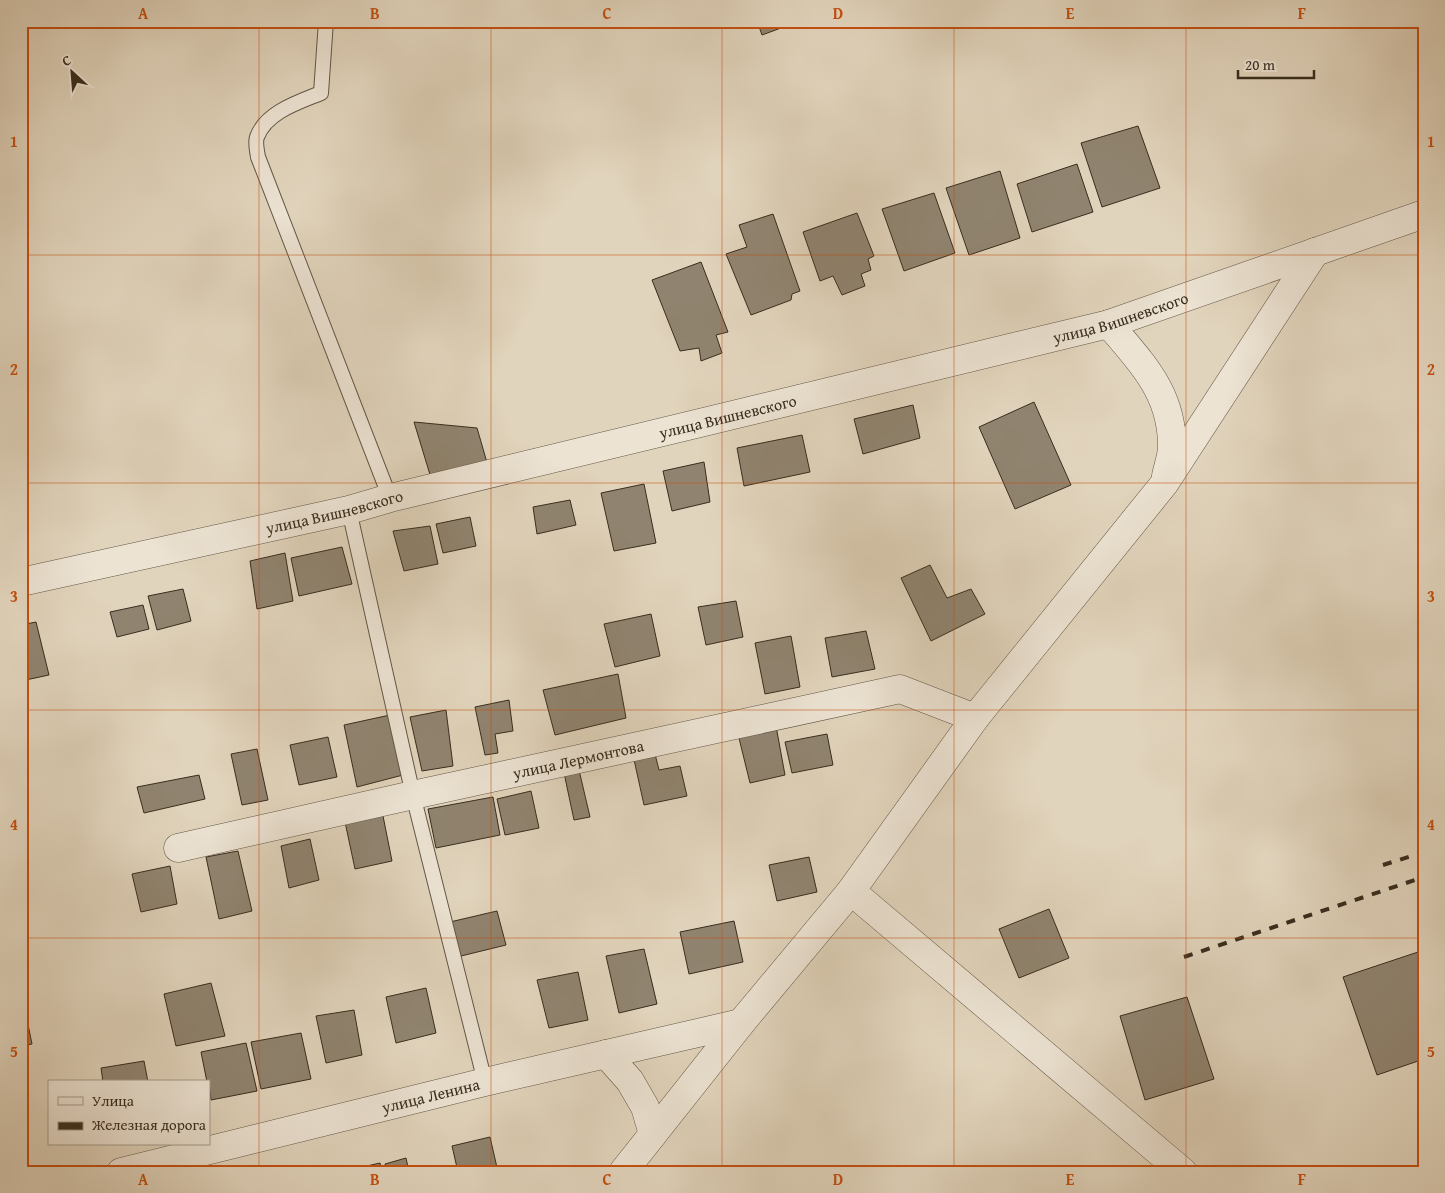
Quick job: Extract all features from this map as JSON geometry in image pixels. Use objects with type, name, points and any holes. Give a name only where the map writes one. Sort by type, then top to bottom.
[{"type":"street","name":"улица Вишневского","points":[[21,582],[349,510],[390,498],[1109,324],[1424,214]]},
{"type":"street","points":[[623,1172],[741,1023],[851,891],[975,718],[1164,484],[1315,252]]},
{"type":"street","points":[[1109,324],[1151,375],[1168,410],[1172,450],[1164,484]]},
{"type":"street","name":"улица Лермонтова","points":[[178,848],[900,689],[975,718]]},
{"type":"street","points":[[851,891],[1183,1172]]},
{"type":"street","name":"улица Ленина","points":[[121,1172],[485,1082],[741,1023]]},
{"type":"street","points":[[606,1054],[630,1081],[640,1098],[645,1107],[653,1134]]},
{"type":"lane","points":[[326,21],[321,92],[293,105],[268,120],[257,138],[258,157],[390,498]]},
{"type":"lane","points":[[349,510],[412,795],[485,1082]]},
{"type":"building","points":[[757,21],[800,21],[762,35]]},
{"type":"building","points":[[1138,126],[1160,188],[1102,207],[1081,143]]},
{"type":"building","points":[[1077,164],[1093,212],[1032,232],[1017,184]]},
{"type":"building","points":[[1000,171],[1020,238],[969,255],[946,188]]},
{"type":"building","points":[[934,193],[955,253],[904,271],[882,209]]},
{"type":"building","points":[[857,213],[874,256],[868,259],[871,270],[861,274],[865,286],[842,295],[833,276],[820,281],[803,232]]},
{"type":"building","points":[[773,214],[800,291],[792,294],[791,300],[751,315],[726,254],[747,247],[739,225]]},
{"type":"building","points":[[701,262],[728,332],[716,335],[722,353],[701,361],[699,348],[680,351],[652,280]]},
{"type":"building","points":[[1034,402],[1071,485],[1015,509],[979,427]]},
{"type":"building","points":[[913,405],[920,438],[863,454],[854,419]]},
{"type":"building","points":[[414,422],[477,428],[488,466],[431,478]]},
{"type":"building","points":[[802,435],[810,472],[744,486],[737,448]]},
{"type":"building","points":[[704,462],[710,502],[672,511],[663,471]]},
{"type":"building","points":[[644,484],[656,543],[614,551],[601,493]]},
{"type":"building","points":[[570,500],[576,525],[537,534],[533,507]]},
{"type":"building","points":[[470,517],[476,546],[443,553],[436,524]]},
{"type":"building","points":[[430,526],[438,564],[404,571],[393,531]]},
{"type":"building","points":[[342,547],[352,584],[299,596],[291,558]]},
{"type":"building","points":[[285,553],[293,601],[257,609],[250,561]]},
{"type":"building","points":[[930,565],[947,598],[971,589],[985,614],[931,641],[901,578]]},
{"type":"building","points":[[183,589],[191,621],[157,630],[148,596]]},
{"type":"building","points":[[736,601],[743,637],[706,645],[698,607]]},
{"type":"building","points":[[143,605],[149,629],[117,637],[110,612]]},
{"type":"building","points":[[651,614],[660,656],[615,667],[604,624]]},
{"type":"building","points":[[36,622],[49,675],[21,681],[21,625]]},
{"type":"building","points":[[866,631],[875,669],[832,677],[825,638]]},
{"type":"building","points":[[791,636],[800,687],[765,694],[755,643]]},
{"type":"building","points":[[618,674],[626,718],[555,735],[543,690]]},
{"type":"building","points":[[509,700],[513,731],[495,734],[498,753],[485,755],[475,707]]},
{"type":"building","points":[[446,710],[453,766],[422,771],[410,717]]},
{"type":"building","points":[[390,715],[403,775],[357,787],[344,725]]},
{"type":"building","points":[[776,726],[785,775],[750,783],[738,734]]},
{"type":"building","points":[[827,734],[833,765],[792,773],[785,742]]},
{"type":"building","points":[[328,737],[337,777],[299,785],[290,745]]},
{"type":"building","points":[[257,749],[268,800],[242,805],[231,754]]},
{"type":"building","points":[[654,750],[659,770],[680,766],[687,796],[644,805],[633,755]]},
{"type":"building","points":[[579,770],[590,817],[574,820],[564,773]]},
{"type":"building","points":[[199,775],[205,799],[144,813],[137,787]]},
{"type":"building","points":[[531,791],[539,828],[505,835],[497,799]]},
{"type":"building","points":[[493,797],[500,835],[436,848],[428,809]]},
{"type":"building","points":[[383,816],[392,861],[355,869],[345,822]]},
{"type":"building","points":[[310,839],[319,880],[289,888],[281,846]]},
{"type":"building","points":[[238,851],[252,911],[219,919],[206,857]]},
{"type":"building","points":[[809,857],[817,892],[777,901],[769,865]]},
{"type":"building","points":[[170,866],[177,904],[141,912],[132,874]]},
{"type":"building","points":[[1049,909],[1069,958],[1019,978],[999,929]]},
{"type":"building","points":[[497,911],[506,945],[457,957],[450,922]]},
{"type":"building","points":[[734,921],[743,962],[689,974],[680,932]]},
{"type":"building","points":[[644,949],[657,1004],[619,1013],[606,956]]},
{"type":"building","points":[[1424,950],[1424,1059],[1377,1075],[1343,977]]},
{"type":"building","points":[[578,972],[588,1020],[549,1028],[537,980]]},
{"type":"building","points":[[211,983],[225,1036],[176,1046],[164,994]]},
{"type":"building","points":[[426,988],[436,1033],[396,1043],[386,997]]},
{"type":"building","points":[[1187,997],[1214,1079],[1145,1100],[1120,1016]]},
{"type":"building","points":[[21,1005],[24,1005],[32,1044],[21,1046]]},
{"type":"building","points":[[354,1010],[362,1055],[326,1063],[316,1016]]},
{"type":"building","points":[[301,1033],[311,1079],[261,1089],[251,1042]]},
{"type":"building","points":[[246,1043],[257,1091],[211,1100],[210,1080],[207,1080],[201,1052]]},
{"type":"building","points":[[144,1061],[148,1080],[103,1080],[101,1068]]},
{"type":"building","points":[[490,1137],[498,1172],[458,1172],[452,1146]]},
{"type":"building","points":[[406,1158],[409,1172],[387,1172],[385,1164]]},
{"type":"building","points":[[380,1163],[382,1172],[340,1172]]},
{"type":"railway","points":[[1383,865],[1424,852]]},
{"type":"railway","points":[[1184,957],[1424,877]]}]
